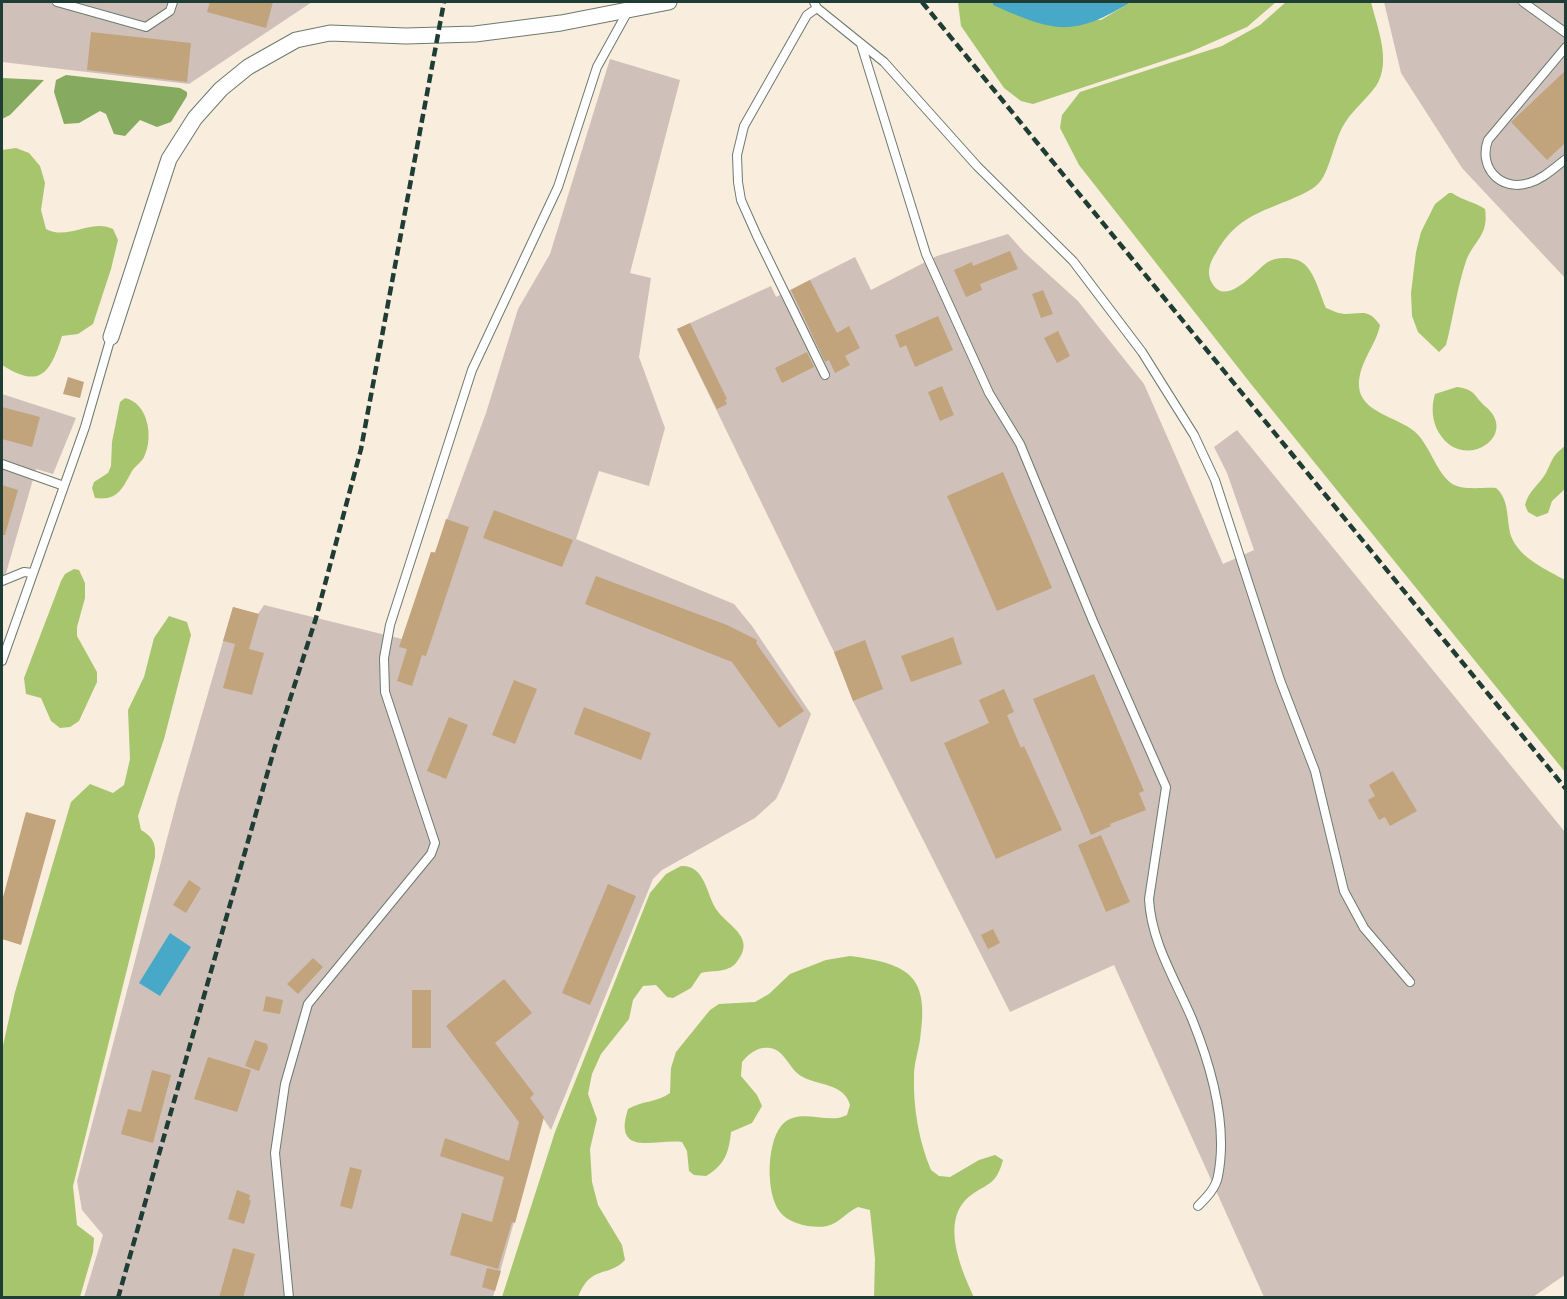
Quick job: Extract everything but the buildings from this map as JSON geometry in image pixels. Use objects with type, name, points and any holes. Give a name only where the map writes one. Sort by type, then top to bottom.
[{"type":"street","points":[[111,338],[169,159],[195,118],[221,89],[248,67],[296,40],[330,33],[406,36],[475,34],[561,23],[669,2]]},
{"type":"lane","points":[[57,2],[146,27],[170,11],[173,2]]},
{"type":"lane","points":[[1522,2],[1566,33]]},
{"type":"lane","points":[[825,375],[741,200],[737,155],[744,126],[807,15],[816,5],[884,62],[977,166],[1073,261],[1142,352],[1194,435],[1215,480],[1280,680],[1315,771],[1344,891],[1365,928],[1410,982]]},
{"type":"lane","points":[[289,1298],[275,1153],[285,1084],[308,1004],[431,854],[435,843],[385,692],[384,658],[390,625],[472,370],[558,187],[597,67],[628,10]]},
{"type":"lane","points":[[861,44],[926,254],[988,393],[1020,444],[1093,621],[1166,788],[1149,899],[1150,916],[1156,939],[1193,1022],[1212,1083],[1220,1137],[1218,1178],[1198,1206]]},
{"type":"lane","points":[[1566,47],[1488,140],[1484,151],[1485,162],[1496,178],[1516,186],[1542,178],[1566,159]]},
{"type":"lane","points":[[2,661],[85,427],[111,338]]},
{"type":"lane","points":[[2,464],[64,486]]},
{"type":"lane","points":[[2,581],[24,572],[33,573]]},
{"type":"shaded area","points":[[2,2],[312,2],[189,84],[2,62]]},
{"type":"shaded area","points":[[1384,2],[1565,2],[1565,278],[1462,168],[1401,73]]},
{"type":"shaded area","points":[[610,59],[680,80],[630,273],[651,278],[639,357],[665,428],[649,486],[599,471],[576,539],[734,604],[752,626],[811,714],[784,782],[776,799],[755,818],[662,870],[653,879],[551,1130],[543,1118],[493,1297],[84,1297],[103,1235],[82,1210],[77,1181],[178,797],[233,607],[258,614],[264,605],[402,639],[431,552],[435,552],[486,413],[518,309],[550,254]]},
{"type":"shaded area","points":[[1008,234],[1024,252],[1078,301],[1144,384],[1223,564],[1254,550],[1227,473],[1214,447],[1237,430],[1565,832],[1566,1274],[1533,1297],[1264,1297],[1114,965],[1010,1012],[853,701],[834,652],[677,329],[771,286],[776,297],[855,257],[871,290],[937,256]]},
{"type":"shaded area","points":[[2,394],[76,418],[53,474],[36,469],[2,587]]},
{"type":"green space","points":[[958,2],[992,2],[993,5],[1101,20],[1131,2],[1276,2],[1247,27],[1190,52],[1033,104],[1021,101],[1004,88],[961,26]]},
{"type":"green space","points":[[1286,2],[1371,2],[1382,44],[1381,77],[1345,122],[1326,172],[1319,183],[1304,194],[1246,220],[1230,233],[1213,259],[1209,269],[1210,279],[1216,288],[1223,292],[1232,290],[1272,260],[1295,259],[1303,263],[1311,272],[1326,308],[1343,314],[1364,313],[1372,316],[1380,325],[1359,378],[1361,395],[1366,402],[1380,413],[1414,431],[1451,483],[1466,488],[1496,488],[1504,498],[1511,536],[1520,551],[1565,580],[1565,772],[1251,384],[1079,165],[1060,128],[1062,115],[1080,92],[1222,46],[1260,25]]},
{"type":"green space","points":[[66,75],[180,88],[187,92],[187,96],[171,122],[157,127],[140,120],[125,136],[114,134],[106,114],[100,111],[79,123],[64,124],[54,92],[56,80]]},
{"type":"green space","points":[[2,78],[44,80],[10,115],[2,119]]},
{"type":"green space","points":[[16,148],[29,153],[40,166],[45,183],[41,210],[46,229],[63,233],[88,227],[105,226],[113,229],[118,240],[93,324],[78,334],[62,336],[48,368],[42,374],[35,376],[26,376],[2,365],[2,150]]},
{"type":"green space","points":[[1449,193],[1485,209],[1486,218],[1483,232],[1466,261],[1446,345],[1439,352],[1418,332],[1412,316],[1411,293],[1421,232],[1435,204]]},
{"type":"green space","points":[[1457,387],[1472,392],[1495,418],[1496,429],[1492,439],[1484,446],[1473,450],[1461,450],[1449,445],[1435,424],[1433,404],[1435,394]]},
{"type":"green space","points":[[125,398],[133,401],[144,414],[148,431],[147,449],[143,459],[114,496],[95,498],[92,488],[94,482],[108,473],[111,466],[112,442],[120,402]]},
{"type":"green space","points":[[1565,446],[1565,489],[1552,501],[1548,513],[1537,517],[1528,512],[1525,505],[1555,455]]},
{"type":"green space","points":[[74,569],[79,570],[85,583],[85,598],[77,627],[77,636],[97,672],[97,682],[79,721],[70,727],[60,728],[51,721],[41,698],[26,694],[24,678],[61,581],[65,574]]},
{"type":"green space","points":[[169,616],[187,622],[191,635],[164,739],[138,816],[141,830],[153,841],[155,857],[73,1186],[77,1225],[94,1238],[93,1252],[80,1297],[2,1297],[2,1050],[15,992],[71,802],[90,784],[113,793],[124,785],[130,759],[128,710],[144,677],[154,638]]},
{"type":"green space","points":[[681,866],[689,867],[700,875],[716,909],[738,933],[744,946],[742,954],[732,966],[724,970],[701,973],[691,988],[673,998],[667,997],[656,985],[643,986],[633,1000],[629,1019],[601,1054],[592,1074],[588,1094],[597,1119],[590,1149],[592,1182],[598,1205],[622,1245],[625,1260],[588,1280],[578,1297],[502,1297],[555,1132],[650,893],[666,874]]},
{"type":"green space","points":[[850,956],[871,959],[901,969],[918,987],[922,1001],[922,1018],[914,1072],[915,1100],[920,1136],[931,1170],[939,1176],[950,1177],[979,1160],[995,1155],[1003,1160],[994,1179],[970,1196],[961,1206],[956,1218],[954,1232],[959,1260],[974,1297],[874,1297],[875,1259],[870,1210],[858,1207],[836,1222],[821,1227],[808,1226],[789,1220],[780,1212],[775,1204],[770,1180],[771,1152],[779,1129],[785,1122],[800,1116],[840,1118],[847,1115],[850,1105],[847,1098],[836,1089],[801,1076],[775,1049],[758,1049],[742,1062],[741,1076],[757,1095],[762,1106],[752,1123],[731,1132],[729,1146],[722,1163],[706,1176],[694,1175],[689,1171],[687,1151],[682,1142],[640,1143],[626,1135],[628,1109],[670,1093],[671,1068],[676,1052],[710,1010],[719,1004],[755,1002],[769,994],[790,974],[826,960]]},
{"type":"water","points":[[992,2],[1131,2],[1093,21],[1063,27],[1032,21],[993,5]]},
{"type":"water","points":[[170,933],[191,947],[160,996],[139,983]]},
{"type":"railway","points":[[118,1298],[276,743],[316,618],[361,449],[444,2]]},
{"type":"railway","points":[[922,2],[1566,789]]}]
